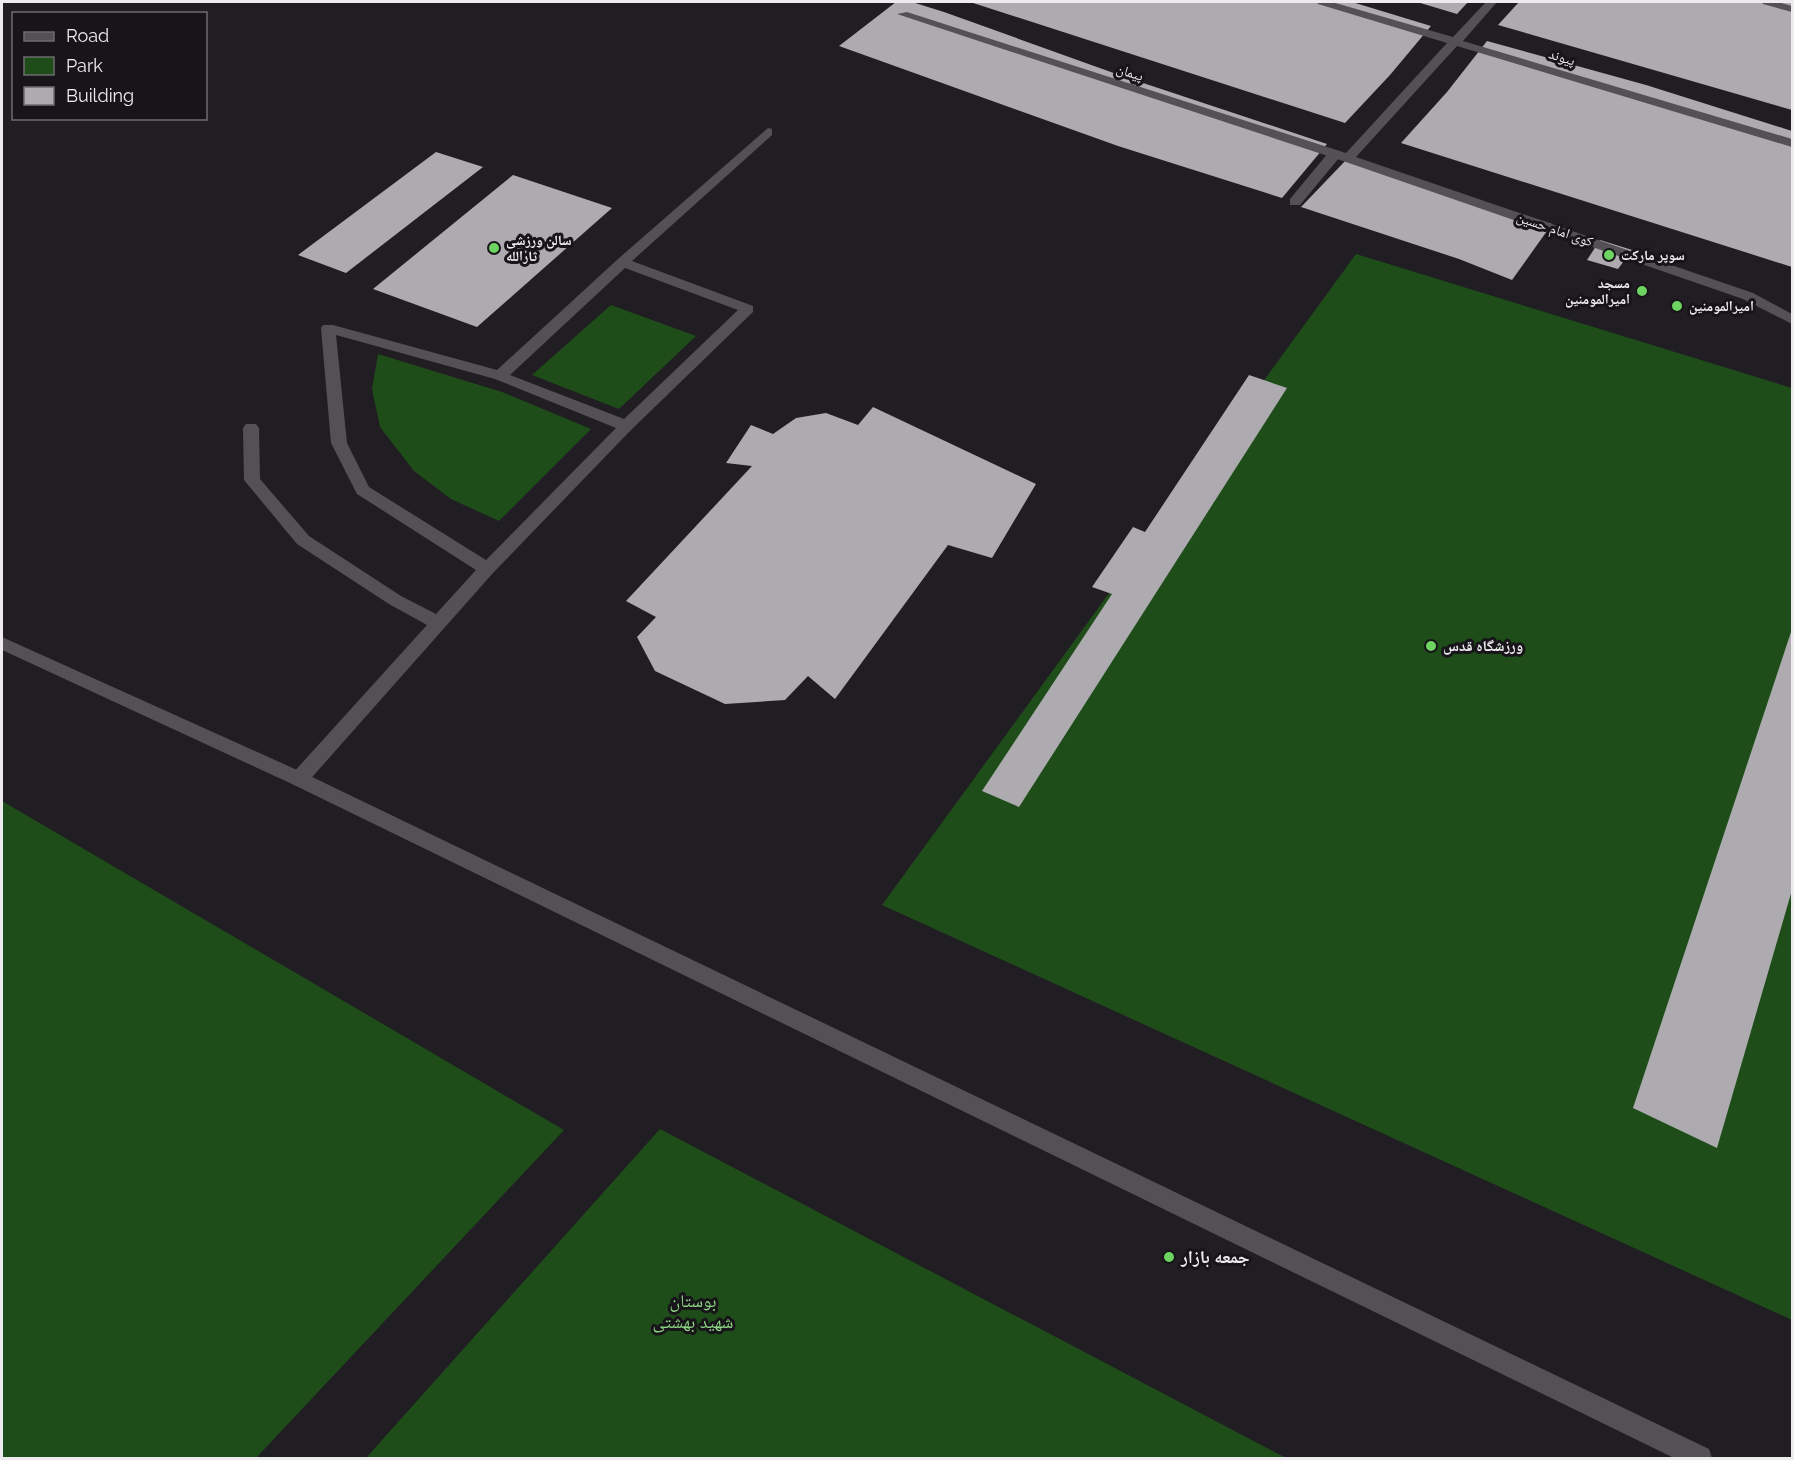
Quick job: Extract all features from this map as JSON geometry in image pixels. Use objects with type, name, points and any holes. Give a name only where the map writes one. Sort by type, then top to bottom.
[{"type":"street","name":"پیوند","points":[[1322,2],[1455,40],[1792,143]]},
{"type":"street","points":[[1295,202],[1492,2]]},
{"type":"street","points":[[1767,2],[1792,9]]},
{"type":"street","name":"پیمان","points":[[903,14],[1341,156]]},
{"type":"street","points":[[500,376],[768,132]]},
{"type":"street","name":"کوی امام حسین","points":[[1341,156],[1748,296],[1792,320]]},
{"type":"street","points":[[299,779],[487,569],[626,426],[748,309],[623,262]]},
{"type":"street","points":[[487,569],[363,490],[339,443],[328,328],[500,376],[626,426]]},
{"type":"street","points":[[250,428],[252,480],[303,540],[394,600],[438,623]]},
{"type":"street","points":[[2,643],[299,779],[1700,1458]]},
{"type":"green space","name":"ورزشگاه قدس","points":[[1356,254],[1792,388],[1792,1320],[882,905]]},
{"type":"green space","points":[[611,305],[696,336],[619,409],[532,375]]},
{"type":"green space","points":[[378,354],[502,392],[591,429],[499,521],[451,499],[414,471],[380,427],[372,389]]},
{"type":"green space","points":[[2,801],[564,1130],[256,1458],[2,1458]]},
{"type":"green space","name":"بوستان شهید بهشتی","points":[[660,1129],[1286,1458],[366,1458]]},
{"type":"building","points":[[896,2],[912,2],[944,12],[1122,76],[1327,144],[1282,198],[1118,146],[839,46]]},
{"type":"building","points":[[970,2],[1352,2],[1431,26],[1390,75],[1345,123]]},
{"type":"building","points":[[1417,2],[1468,2],[1457,14]]},
{"type":"building","points":[[1519,2],[1792,2],[1792,110],[1498,25]]},
{"type":"building","points":[[1487,41],[1646,85],[1792,131],[1792,267],[1401,143],[1447,92]]},
{"type":"building","points":[[436,152],[483,167],[346,273],[298,255]]},
{"type":"building","points":[[1348,158],[1552,224],[1512,280],[1459,259],[1301,207]]},
{"type":"building","name":"سالن ورزشی ثارالله","points":[[513,175],[612,208],[477,327],[373,289]]},
{"type":"building","name":"سوپر مارکت","points":[[1600,240],[1632,250],[1618,269],[1587,260]]},
{"type":"building","points":[[1249,375],[1287,388],[1019,807],[982,791],[1112,594],[1092,587],[1133,527],[1145,532]]},
{"type":"building","points":[[873,407],[1036,484],[992,558],[948,545],[835,699],[808,676],[785,700],[725,704],[655,671],[637,637],[656,617],[626,601],[752,466],[726,463],[751,425],[773,434],[796,418],[826,413],[858,425]]},
{"type":"building","points":[[1792,629],[1792,890],[1717,1148],[1633,1108]]},
{"type":"place","name":"سالن ورزشی ثارالله","points":[[494,248]]},
{"type":"place","name":"سوپر مارکت","points":[[1609,255]]},
{"type":"place","name":"مسجد امیرالمومنین","points":[[1642,291]]},
{"type":"place","name":"امیرالمومنین","points":[[1677,306]]},
{"type":"place","name":"ورزشگاه قدس","points":[[1431,646]]},
{"type":"place","name":"جمعه بازار","points":[[1169,1257]]}]
